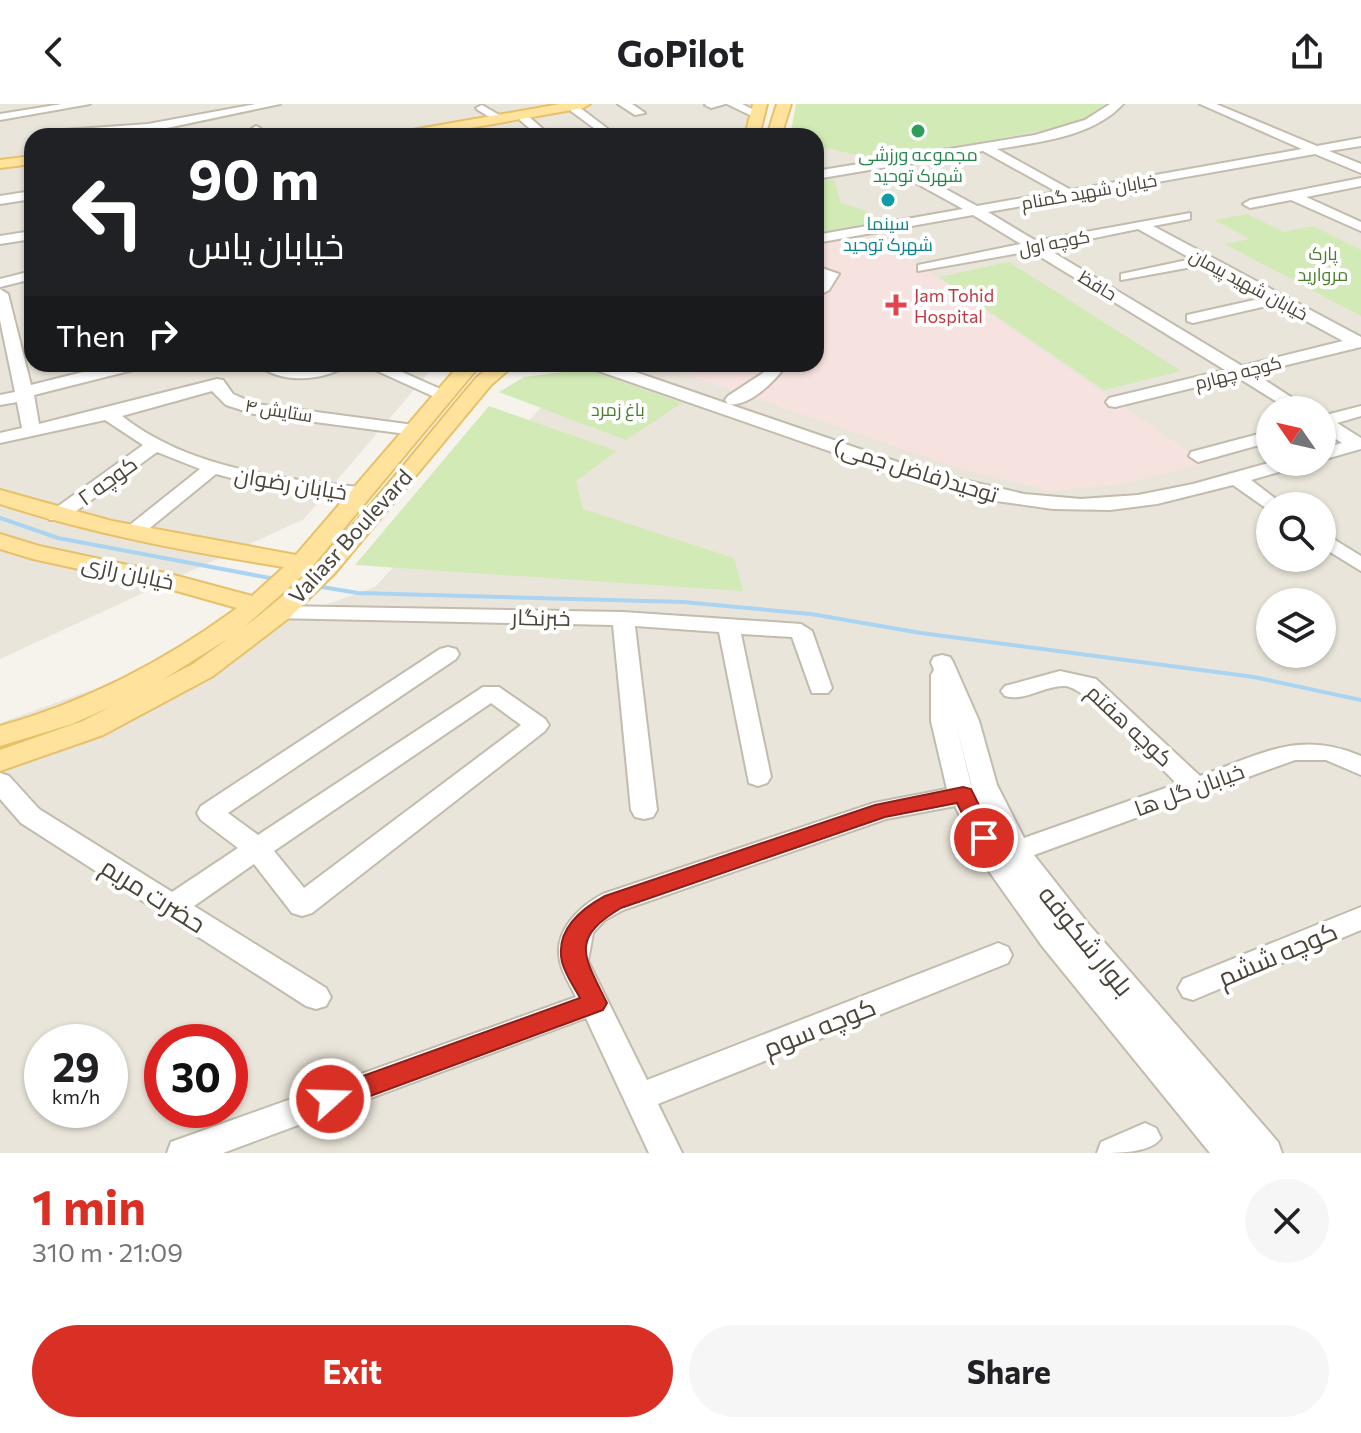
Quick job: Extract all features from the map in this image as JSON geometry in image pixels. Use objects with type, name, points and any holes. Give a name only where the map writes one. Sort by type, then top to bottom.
[{"type":"main road","points":[[448,128],[602,104]]},
{"type":"main road","points":[[776,128],[784,104]]},
{"type":"main road","points":[[469,128],[579,106]]},
{"type":"main road","points":[[0,162],[24,159]]},
{"type":"main road","name":"Valiasr Boulevard","points":[[306,569],[360,493],[414,430],[445,395],[477,372]]},
{"type":"main road","name":"Valiasr Boulevard","points":[[0,761],[93,728],[190,678],[276,602],[479,372]]},
{"type":"main road","points":[[0,497],[57,516],[306,569]]},
{"type":"main road","name":"خیابان رازی","points":[[0,541],[33,552],[276,602]]},
{"type":"main road","points":[[170,581],[195,576],[208,568],[213,554],[207,547]]},
{"type":"main road","name":"Valiasr Boulevard","points":[[0,736],[81,710],[182,657],[276,602]]},
{"type":"street","points":[[0,117],[84,104]]},
{"type":"street","points":[[118,128],[274,104]]},
{"type":"street","points":[[624,104],[639,113]]},
{"type":"street","points":[[733,104],[759,110]]},
{"type":"street","points":[[824,173],[1071,130],[1097,120],[1117,104]]},
{"type":"street","points":[[1206,104],[1361,169]]},
{"type":"street","points":[[579,106],[601,128]]},
{"type":"street","points":[[482,108],[500,119]]},
{"type":"street","points":[[41,111],[47,128]]},
{"type":"street","points":[[96,128],[97,118]]},
{"type":"street","points":[[175,118],[181,128]]},
{"type":"street","points":[[524,118],[536,128]]},
{"type":"street","name":"خیابان شهید گمنام","points":[[824,238],[1361,142]]},
{"type":"street","points":[[985,147],[1071,195]]},
{"type":"street","name":"حافظ","points":[[891,164],[978,212],[1279,396]]},
{"type":"street","points":[[824,168],[841,170]]},
{"type":"street","points":[[1250,204],[1361,182]]},
{"type":"street","points":[[0,200],[24,196]]},
{"type":"street","points":[[1294,196],[1361,227]]},
{"type":"street","name":"کوچه اول","points":[[923,268],[1185,216]]},
{"type":"street","name":"خیابان شهید پیمان","points":[[1140,225],[1359,342]]},
{"type":"street","points":[[0,240],[24,236]]},
{"type":"street","points":[[1126,277],[1206,260]]},
{"type":"street","points":[[824,272],[832,274],[824,287]]},
{"type":"street","points":[[0,283],[24,277]]},
{"type":"street","points":[[0,294],[13,337],[32,432]]},
{"type":"street","points":[[1193,318],[1277,299]]},
{"type":"street","points":[[13,337],[24,335]]},
{"type":"street","name":"کوچه چهارم","points":[[1115,402],[1359,342]]},
{"type":"street","points":[[0,400],[98,372]]},
{"type":"street","points":[[285,372],[303,376],[315,372]]},
{"type":"street","points":[[389,372],[445,395]]},
{"type":"street","name":"توحید(فاضل جمی)","points":[[621,372],[971,480],[1023,489],[1076,493],[1126,490],[1172,482],[1256,459]]},
{"type":"street","name":"توحید(فاضل جمی)","points":[[651,372],[734,400],[780,422],[965,490],[1022,500],[1080,505],[1136,502],[1256,472]]},
{"type":"street","points":[[734,400],[773,372]]},
{"type":"street","name":"ستایش ۴","points":[[109,414],[217,384],[220,392],[233,403],[254,409],[414,430]]},
{"type":"street","points":[[1336,418],[1361,411]]},
{"type":"street","points":[[0,438],[109,414]]},
{"type":"street","name":"خیابان رضوان","points":[[109,414],[123,428],[211,469],[293,486],[360,493]]},
{"type":"street","points":[[1336,429],[1355,438]]},
{"type":"street","points":[[1336,447],[1355,438]]},
{"type":"street","points":[[1198,456],[1256,440]]},
{"type":"street","name":"کوچه ۲","points":[[57,516],[156,444]]},
{"type":"street","points":[[133,532],[211,469]]},
{"type":"street","points":[[1235,478],[1256,493]]},
{"type":"street","points":[[1336,548],[1361,565]]},
{"type":"street","name":"خبرنگار","points":[[276,602],[728,624],[801,631],[820,688]]},
{"type":"street","points":[[623,619],[644,810]]},
{"type":"street","points":[[728,624],[758,777]]},
{"type":"street","points":[[172,906],[257,849],[491,692],[537,725],[302,905],[257,849],[210,813],[448,654]]},
{"type":"street","name":"بلوار شکوفه","points":[[1230,1153],[1052,938],[995,860],[963,795],[943,721],[942,662],[967,721],[984,785],[1017,851],[1076,929],[1266,1153]]},
{"type":"street","name":"کوچه هفتم","points":[[1013,691],[1058,676],[1072,677],[1088,684],[1196,787]]},
{"type":"street","name":"خیابان گل ها","points":[[1017,851],[1304,750],[1329,752],[1361,766]]},
{"type":"street","name":"حضرت مریم","points":[[0,782],[30,816],[316,997]]},
{"type":"street","points":[[666,1153],[574,961],[573,949],[580,926],[600,908],[883,810],[963,795]]},
{"type":"street","name":"کوچه ششم","points":[[1193,988],[1361,918]]},
{"type":"street","name":"کوچه سوم","points":[[639,1097],[998,955]]},
{"type":"street","points":[[183,1153],[594,1003]]},
{"type":"street","points":[[1113,1153],[1145,1138]]},
{"type":"shaded area","points":[[0,104],[762,104],[754,128],[24,128],[24,372],[429,372],[304,519],[0,659]]},
{"type":"shaded area","points":[[808,104],[1361,104],[1361,1153],[0,1153],[0,723],[375,587],[574,372],[824,372],[824,128],[794,128]]},
{"type":"shaded area","name":"Jam Tohid Hospital","points":[[874,234],[1205,463],[1121,484],[1052,491],[961,469],[679,372],[824,372],[824,243]]},
{"type":"green space","name":"مجموعه ورزشی شهرک توحید","points":[[796,104],[1104,104],[1087,117],[1061,127],[881,160],[824,148],[824,128],[792,128]]},
{"type":"green space","points":[[834,179],[841,203],[866,211],[883,221],[824,232],[824,181]]},
{"type":"green space","name":"پارک مروارید","points":[[1247,214],[1284,232],[1313,226],[1361,250],[1361,316],[1225,244],[1250,239],[1214,220]]},
{"type":"green space","points":[[1009,262],[1181,371],[1104,390],[939,277]]},
{"type":"green space","name":"باغ زمرد","points":[[594,372],[682,403],[626,440],[499,392],[524,377]]},
{"type":"green space","points":[[489,406],[617,451],[576,481],[583,509],[734,558],[743,591],[355,565]]},
{"type":"waterway","points":[[0,518],[58,538],[275,579]]},
{"type":"waterway","points":[[316,586],[358,593],[683,602],[811,614],[921,633],[1254,677],[1361,700]]},
{"type":"place","name":"مجموعه ورزشی شهرک توحید","points":[[918,131]]},
{"type":"place","name":"سینما شهرک توحید","points":[[888,200]]},
{"type":"place","name":"Jam Tohid Hospital","points":[[896,305]]},
{"type":"route","points":[[330,1099],[594,1003],[574,961],[575,937],[589,916],[613,902],[883,810],[963,795],[984,838]]}]
